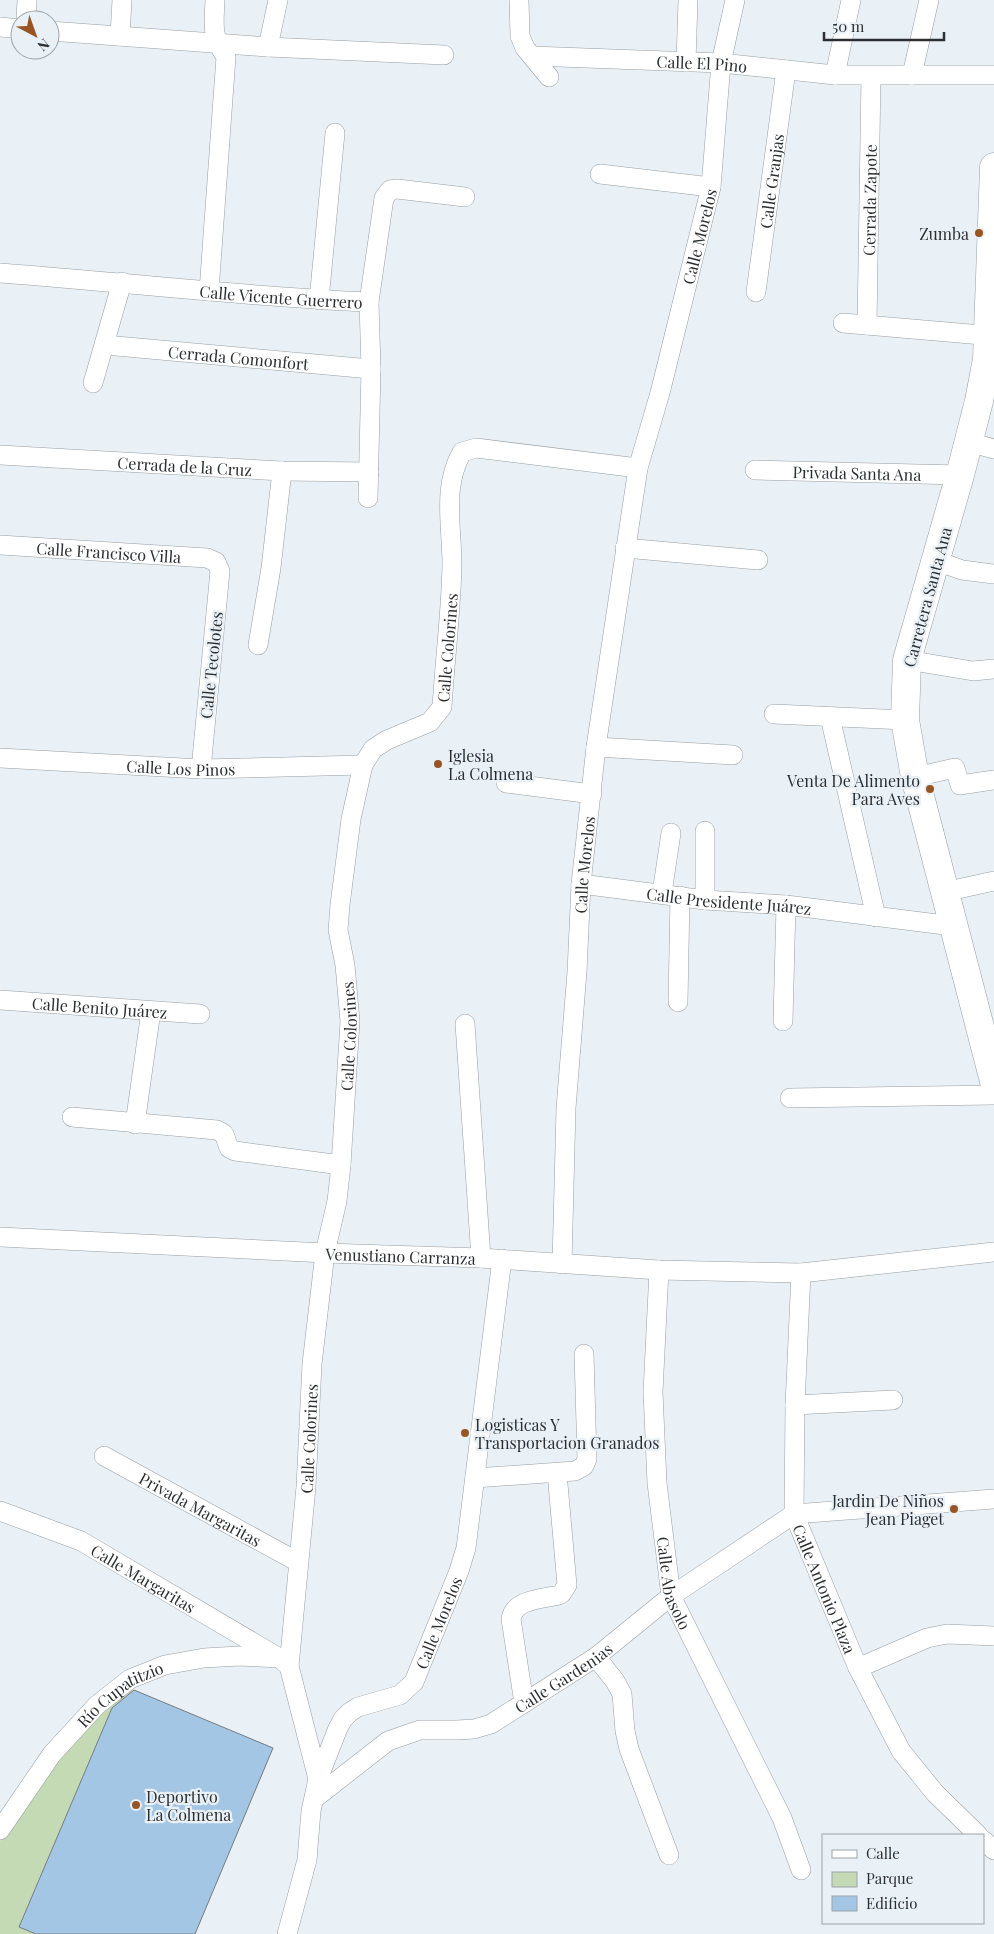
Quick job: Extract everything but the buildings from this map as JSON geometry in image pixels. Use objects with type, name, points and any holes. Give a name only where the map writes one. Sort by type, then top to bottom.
[{"type":"main road","name":"Carretera Santa Ana","points":[[994,167],[991,336],[979,401],[981,445],[960,475],[937,561],[907,660],[905,720],[915,777],[994,1081]]},
{"type":"street","points":[[120,36],[122,0]]},
{"type":"street","points":[[209,291],[226,57],[217,43],[214,26],[215,0]]},
{"type":"street","points":[[268,47],[278,0]]},
{"type":"street","points":[[519,0],[520,36],[526,48],[549,77]]},
{"type":"street","points":[[686,62],[688,0]]},
{"type":"street","name":"Calle Morelos","points":[[562,1264],[566,1108],[581,884],[596,748],[638,468],[660,393],[711,187],[721,63],[735,0]]},
{"type":"street","points":[[835,76],[851,0]]},
{"type":"street","points":[[912,75],[929,0]]},
{"type":"street","points":[[60,32],[268,47],[444,55]]},
{"type":"street","name":"Calle El Pino","points":[[532,56],[721,63],[835,76],[994,74]]},
{"type":"street","name":"Calle Granjas","points":[[756,292],[786,70]]},
{"type":"street","name":"Cerrada Zapote","points":[[867,325],[871,76]]},
{"type":"street","points":[[319,300],[335,133]]},
{"type":"street","points":[[600,174],[711,187]]},
{"type":"street","name":"Calle Vicente Guerrero","points":[[0,273],[319,300],[370,302],[386,194],[390,190],[397,189],[465,197]]},
{"type":"street","points":[[93,383],[122,282]]},
{"type":"street","points":[[368,498],[371,369],[370,302]]},
{"type":"street","points":[[843,323],[991,336]]},
{"type":"street","name":"Cerrada Comonfort","points":[[105,345],[371,369]]},
{"type":"street","name":"Calle Colorines","points":[[318,1779],[284,1662],[306,1487],[312,1364],[325,1253],[337,1202],[341,1165],[350,1020],[345,965],[338,930],[351,819],[363,765],[373,749],[387,740],[430,722],[442,707],[452,564],[450,488],[454,466],[462,452],[476,448],[638,468]]},
{"type":"street","name":"Cerrada de la Cruz","points":[[0,455],[282,471],[369,472]]},
{"type":"street","name":"Privada Santa Ana","points":[[754,470],[960,475]]},
{"type":"street","points":[[258,645],[271,568],[282,471]]},
{"type":"street","name":"Calle Francisco Villa","points":[[0,545],[207,558],[216,562]]},
{"type":"street","points":[[625,548],[758,560]]},
{"type":"street","points":[[937,561],[962,570],[994,574]]},
{"type":"street","name":"Calle Tecolotes","points":[[201,769],[220,571],[216,562]]},
{"type":"street","points":[[907,660],[973,671],[994,669]]},
{"type":"street","points":[[774,714],[905,720]]},
{"type":"street","points":[[830,717],[876,917]]},
{"type":"street","points":[[596,748],[734,755]]},
{"type":"street","name":"Calle Los Pinos","points":[[0,758],[201,769],[363,765]]},
{"type":"street","points":[[915,777],[955,768],[960,785],[994,780]]},
{"type":"street","points":[[506,783],[592,794]]},
{"type":"street","points":[[705,900],[706,831]]},
{"type":"street","points":[[670,833],[671,895],[678,1002]]},
{"type":"street","points":[[944,892],[994,881]]},
{"type":"street","name":"Calle Presidente Juárez","points":[[581,884],[705,900],[786,905],[953,926]]},
{"type":"street","points":[[783,1022],[786,905]]},
{"type":"street","name":"Calle Benito Juárez","points":[[0,1000],[200,1014]]},
{"type":"street","points":[[135,1124],[151,1011]]},
{"type":"street","points":[[465,1024],[481,1258]]},
{"type":"street","points":[[790,1098],[994,1095]]},
{"type":"street","points":[[72,1118],[218,1130],[224,1134],[229,1148],[235,1151],[341,1165]]},
{"type":"street","name":"Venustiano Carranza","points":[[0,1237],[325,1253],[502,1259],[659,1270],[801,1273],[994,1252]]},
{"type":"street","name":"Calle Morelos","points":[[287,1934],[307,1860],[311,1811],[318,1779],[338,1728],[350,1712],[400,1695],[414,1682],[460,1571],[466,1548],[502,1259]]},
{"type":"street","name":"Calle Abasolo","points":[[659,1270],[653,1392],[657,1483],[671,1596],[782,1818],[801,1870]]},
{"type":"street","name":"Calle Antonio Plaza","points":[[801,1273],[795,1405],[794,1514],[858,1668],[901,1751],[935,1793],[977,1834]]},
{"type":"street","points":[[475,1478],[575,1471],[588,1459],[584,1354]]},
{"type":"street","points":[[795,1405],[893,1400]]},
{"type":"street","name":"Privada Margaritas","points":[[104,1456],[298,1562]]},
{"type":"street","points":[[524,1703],[511,1619],[512,1612],[519,1604],[559,1595],[567,1584],[557,1473]]},
{"type":"street","points":[[794,1514],[994,1499]]},
{"type":"street","name":"Calle Margaritas","points":[[0,1511],[81,1541],[284,1662]]},
{"type":"street","name":"Calle Gardenias","points":[[315,1798],[388,1742],[420,1730],[474,1729],[491,1724],[596,1657],[671,1596],[794,1514]]},
{"type":"street","points":[[858,1668],[927,1638],[947,1634],[994,1636]]},
{"type":"street","name":"Río Cupatitzio","points":[[0,1830],[52,1754],[97,1706],[130,1678],[182,1661],[239,1656],[284,1662]]},
{"type":"street","points":[[596,1657],[615,1681],[622,1694],[625,1731],[629,1749],[669,1855]]},
{"type":"street","points":[[984,1841],[994,1850]]},
{"type":"green space","name":"Deportivo La Colmena","points":[[121,1685],[273,1748],[195,1934],[0,1934],[0,1841],[43,1769]]},
{"type":"place","name":"Zumba","points":[[979,233]]},
{"type":"place","name":"Iglesia La Colmena","points":[[438,764]]},
{"type":"place","name":"Venta De Alimento Para Aves","points":[[930,789]]},
{"type":"place","name":"Logisticas Y Transportacion Granados","points":[[465,1433]]},
{"type":"place","name":"Jardin De Niños Jean Piaget","points":[[954,1509]]},
{"type":"place","name":"Deportivo La Colmena","points":[[136,1805]]}]
